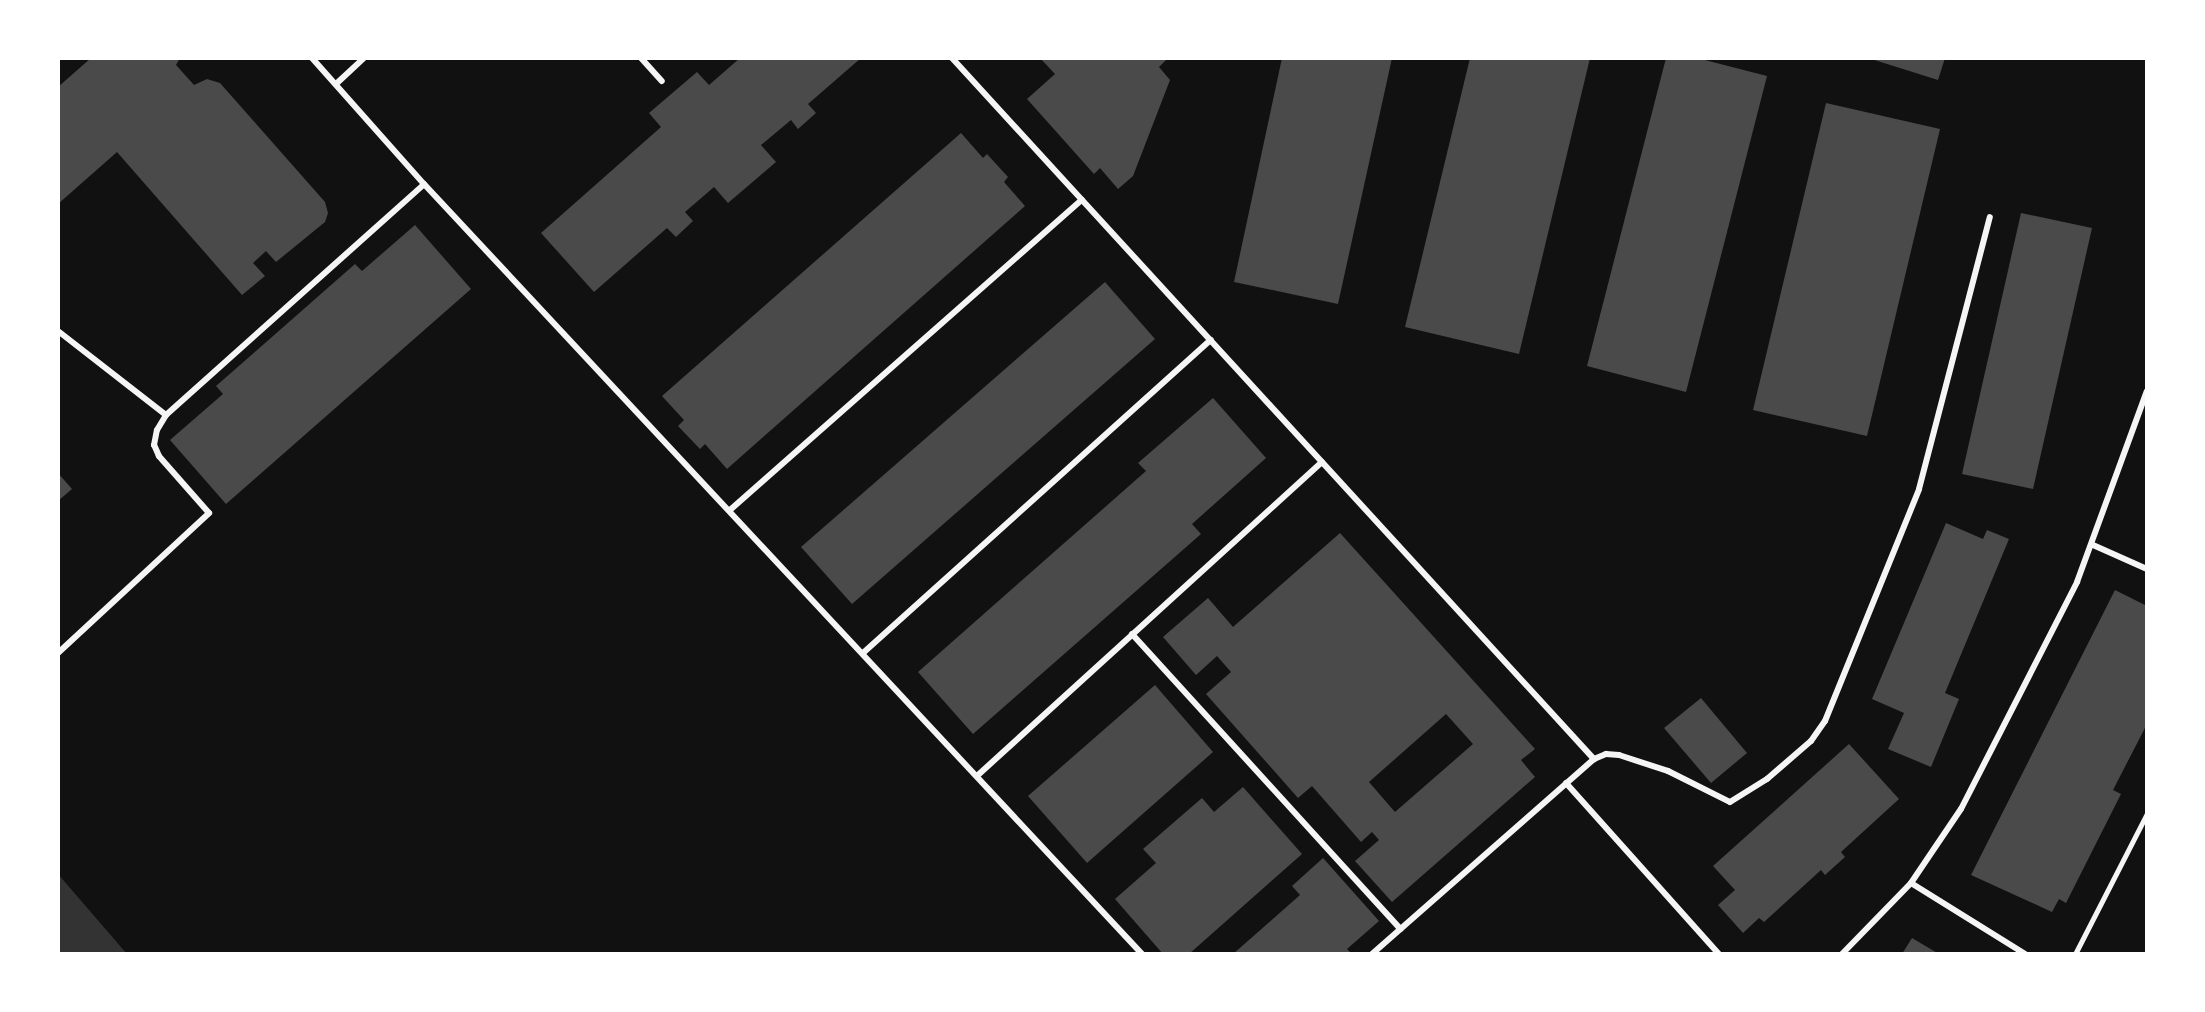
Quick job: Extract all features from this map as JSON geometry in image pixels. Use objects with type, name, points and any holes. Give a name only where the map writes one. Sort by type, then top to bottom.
[{"type":"lane","points":[[312,58],[424,184],[1142,954]]},
{"type":"lane","points":[[336,84],[364,58]]},
{"type":"lane","points":[[641,58],[662,81]]},
{"type":"lane","points":[[952,58],[1594,759]]},
{"type":"lane","points":[[58,653],[209,513],[159,456],[154,445],[157,430],[166,415],[424,184]]},
{"type":"lane","points":[[730,510],[1082,200]]},
{"type":"lane","points":[[1372,954],[1594,759],[1606,754],[1619,755],[1668,771],[1730,802],[1767,779],[1811,741],[1825,721],[1919,489],[1990,217]]},
{"type":"lane","points":[[58,331],[166,415]]},
{"type":"lane","points":[[863,653],[1211,340]]},
{"type":"lane","points":[[1842,954],[1911,883],[1961,809],[2093,545],[2147,391]]},
{"type":"lane","points":[[978,775],[1322,462]]},
{"type":"lane","points":[[2093,545],[2147,569]]},
{"type":"lane","points":[[1132,634],[1400,929]]},
{"type":"lane","points":[[1566,783],[1719,954]]},
{"type":"lane","points":[[1911,883],[2025,954]]},
{"type":"path","points":[[2075,954],[2147,813]]},
{"type":"shaded area","points":[[58,874],[127,954],[58,954]]},
{"type":"building","points":[[91,58],[180,58],[176,65],[194,85],[207,79],[220,83],[325,202],[328,213],[325,222],[276,262],[266,251],[253,263],[265,276],[242,295],[117,152],[58,204],[58,87]]},
{"type":"building","points":[[740,58],[861,58],[808,104],[816,113],[798,129],[791,120],[761,145],[776,162],[728,203],[714,187],[685,212],[693,221],[676,237],[667,228],[594,292],[541,233],[661,127],[649,113],[697,72],[709,85]]},
{"type":"building","points":[[1040,58],[1168,58],[1159,67],[1170,80],[1133,176],[1118,189],[1100,168],[1094,174],[1027,99],[1055,74]]},
{"type":"building","points":[[1282,58],[1392,58],[1338,304],[1234,282]]},
{"type":"building","points":[[1470,58],[1590,58],[1519,354],[1405,327]]},
{"type":"building","points":[[1666,58],[1697,58],[1767,76],[1686,392],[1587,366]]},
{"type":"building","points":[[1868,58],[1945,58],[1938,80]]},
{"type":"building","points":[[1826,103],[1940,129],[1867,436],[1753,410]]},
{"type":"building","points":[[961,133],[983,158],[987,154],[1008,177],[1004,182],[1025,206],[727,469],[705,444],[700,449],[678,426],[684,420],[662,396]]},
{"type":"building","points":[[2021,213],[2092,228],[2033,489],[1962,474]]},
{"type":"building","points":[[415,225],[471,289],[226,504],[170,440],[223,394],[216,386],[355,264],[362,271]]},
{"type":"building","points":[[1105,282],[1155,339],[852,604],[801,547]]},
{"type":"building","points":[[1213,398],[1266,458],[1192,524],[1201,534],[973,734],[918,672],[1146,471],[1138,463]]},
{"type":"building","points":[[58,473],[72,489],[58,501]]},
{"type":"building","points":[[1946,523],[1983,539],[1987,530],[2009,539],[1945,693],[1959,699],[1931,767],[1888,749],[1904,713],[1872,699]]},
{"type":"building","points":[[1340,533],[1535,749],[1521,760],[1535,777],[1392,902],[1355,861],[1379,840],[1372,832],[1361,842],[1312,786],[1298,798],[1206,694],[1231,672],[1217,656],[1196,675],[1163,637],[1208,598],[1233,627]],"holes":[[[1446,714],[1473,744],[1395,812],[1369,782]]]},
{"type":"building","points":[[2115,590],[2147,606],[2147,724],[2113,790],[2121,794],[2066,903],[2059,899],[2052,912],[1971,875]]},
{"type":"building","points":[[1155,685],[1213,752],[1087,863],[1028,796]]},
{"type":"building","points":[[1701,698],[1747,753],[1711,783],[1664,728]]},
{"type":"building","points":[[1849,744],[1899,799],[1841,852],[1845,857],[1825,875],[1821,870],[1764,922],[1759,918],[1743,933],[1718,905],[1735,890],[1713,866]]},
{"type":"building","points":[[1243,787],[1302,854],[1189,954],[1163,954],[1115,899],[1156,863],[1143,849],[1202,798],[1214,812]]},
{"type":"building","points":[[1323,858],[1379,921],[1347,949],[1352,954],[1233,954],[1300,895],[1292,886]]},
{"type":"building","points":[[1912,938],[1939,954],[1902,954]]}]
